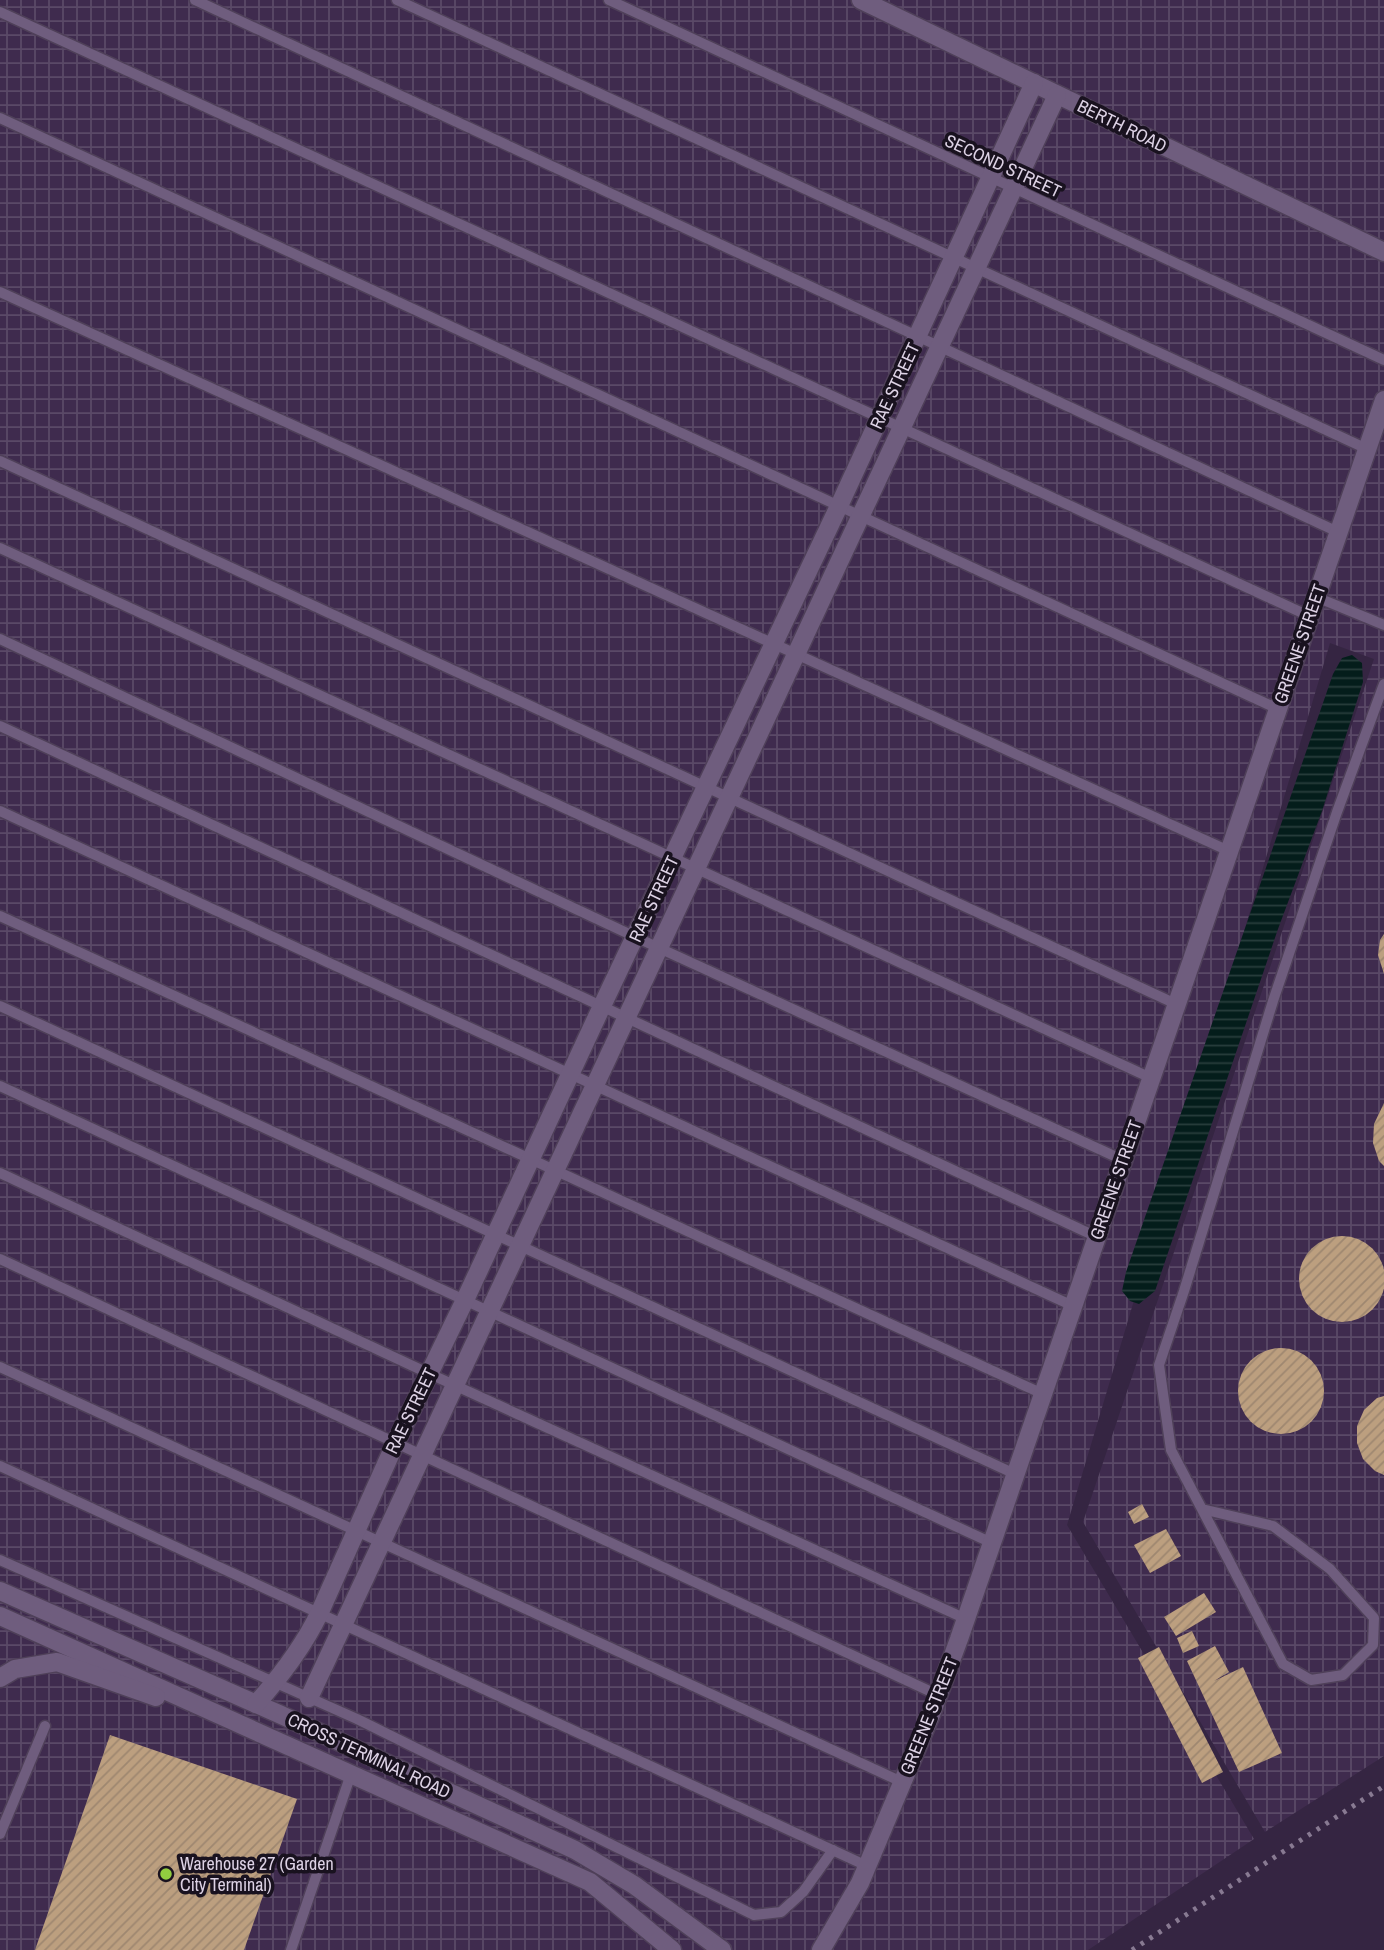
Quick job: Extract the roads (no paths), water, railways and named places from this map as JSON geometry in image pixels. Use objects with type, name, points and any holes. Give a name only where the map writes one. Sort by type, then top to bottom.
[{"type":"street","name":"BERTH ROAD","points":[[861,0],[1384,252]]},
{"type":"street","name":"RAE STREET","points":[[256,1704],[275,1683],[319,1614],[394,1444],[531,1161],[839,506],[1034,83]]},
{"type":"street","name":"RAE STREET","points":[[309,1698],[1057,95]]},
{"type":"street","name":"GREENE STREET","points":[[821,1950],[860,1883],[938,1695],[966,1619],[1384,400]]},
{"type":"street","name":"CROSS TERMINAL ROAD","points":[[0,1591],[256,1704],[575,1850],[634,1885],[722,1950]]},
{"type":"street","name":"CROSS TERMINAL ROAD","points":[[0,1616],[590,1882],[672,1950]]},
{"type":"street","points":[[0,1678],[15,1670],[57,1662],[239,1723]]},
{"type":"lane","points":[[195,0],[1338,532]]},
{"type":"lane","points":[[397,0],[1367,449]]},
{"type":"lane","name":"SECOND STREET","points":[[609,0],[1384,360]]},
{"type":"lane","points":[[0,12],[1309,616]]},
{"type":"lane","points":[[0,118],[1278,709]]},
{"type":"lane","points":[[0,292],[1229,851]]},
{"type":"lane","points":[[0,461],[1177,1004]]},
{"type":"lane","points":[[0,548],[1151,1078]]},
{"type":"lane","points":[[1316,597],[1384,625]]},
{"type":"lane","points":[[0,639],[659,948],[1123,1160]]},
{"type":"lane","points":[[1202,1509],[1273,1526],[1330,1569],[1374,1618],[1373,1645],[1343,1675],[1311,1680],[1283,1664],[1171,1450],[1159,1365],[1273,1001],[1384,684]]},
{"type":"lane","points":[[0,726],[1097,1237]]},
{"type":"lane","points":[[0,811],[1073,1306]]},
{"type":"lane","points":[[0,916],[1043,1394]]},
{"type":"lane","points":[[0,1006],[1015,1474]]},
{"type":"lane","points":[[0,1086],[992,1543]]},
{"type":"lane","points":[[0,1173],[430,1374],[966,1619]]},
{"type":"lane","points":[[0,1259],[938,1695]]},
{"type":"lane","points":[[0,1367],[902,1782]]},
{"type":"lane","points":[[0,1466],[867,1866]]},
{"type":"lane","points":[[0,1560],[357,1719],[754,1915],[781,1912],[803,1892],[833,1850]]},
{"type":"lane","points":[[0,1834],[45,1726]]},
{"type":"lane","points":[[291,1950],[351,1774]]},
{"type":"railway","points":[[1132,1950],[1384,1786]]},
{"type":"place","name":"Warehouse 27 (Garden City Terminal)","points":[[166,1874]]}]
